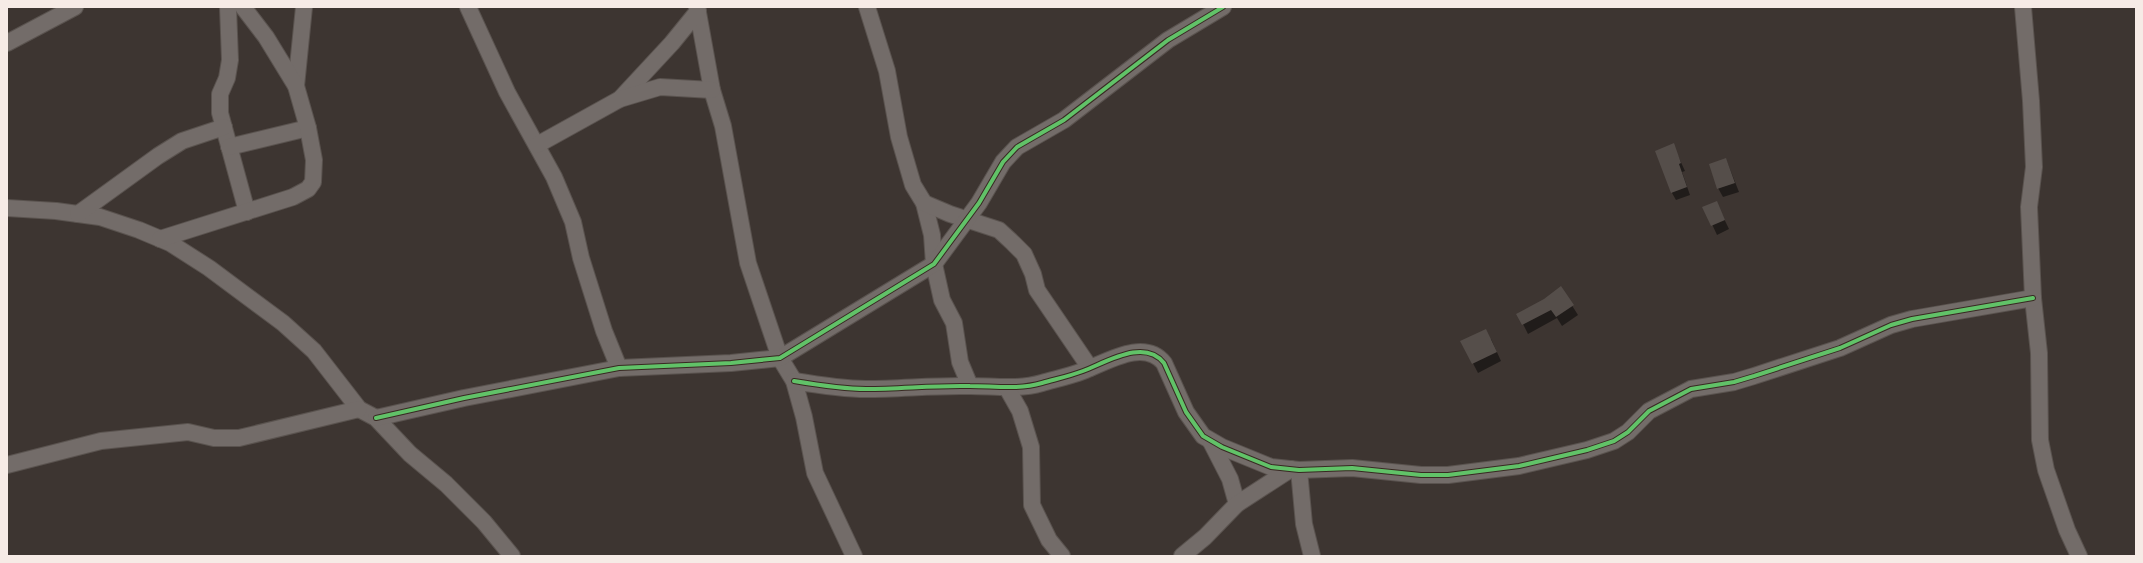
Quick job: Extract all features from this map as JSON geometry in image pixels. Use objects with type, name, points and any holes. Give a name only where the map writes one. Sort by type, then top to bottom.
[{"type":"street","points":[[7,43],[75,7]]},
{"type":"street","points":[[228,7],[230,60],[227,78],[220,94],[220,113],[248,212]]},
{"type":"street","points":[[160,239],[293,197],[308,189],[313,182],[314,160],[308,128],[296,86],[266,37],[243,7]]},
{"type":"street","points":[[296,86],[304,7]]},
{"type":"street","points":[[468,7],[507,92],[554,177],[573,222],[581,258],[604,330],[619,368]]},
{"type":"street","points":[[867,7],[887,71],[898,137],[913,185],[924,203],[932,235],[934,264],[942,300],[954,323],[963,375],[970,386]]},
{"type":"street","points":[[376,418],[558,379],[619,368],[732,363],[780,358],[934,264],[993,182],[1003,162],[1017,147],[1064,120],[1168,40],[1223,7]]},
{"type":"street","points":[[2023,7],[2031,101],[2034,167],[2029,207],[2033,298],[2039,353],[2040,440],[2046,470],[2067,530],[2079,556]]},
{"type":"street","points":[[620,99],[672,43],[697,9]]},
{"type":"street","points":[[697,9],[712,90],[723,126],[748,263],[780,358],[794,381],[804,417],[815,473],[854,556]]},
{"type":"street","points":[[537,144],[620,99],[660,87],[712,90]]},
{"type":"street","points":[[78,214],[158,156],[182,142],[224,127]]},
{"type":"street","points":[[229,147],[308,128]]},
{"type":"street","points":[[924,203],[950,214],[967,218],[999,230],[1024,254],[1033,274],[1037,290],[1090,368]]},
{"type":"street","points":[[7,208],[100,217],[160,239],[209,268],[283,323],[314,351],[359,409],[376,418],[410,454],[446,484],[484,522],[512,556]]},
{"type":"street","points":[[794,381],[830,387],[866,389],[970,386],[1007,388],[1040,384],[1130,353],[1143,352],[1158,356],[1164,363],[1186,412],[1203,436],[1211,442],[1271,467],[1295,469],[1352,468],[1421,475],[1448,475],[1519,466],[1560,458],[1614,441],[1628,432],[1649,411],[1690,389],[1734,382],[1754,376],[1840,348],[1891,325],[1912,319],[2033,298]]},
{"type":"street","points":[[1007,388],[1020,411],[1031,447],[1032,505],[1049,540],[1062,556]]},
{"type":"street","points":[[7,465],[101,441],[188,432],[214,438],[239,438],[262,431],[359,409]]},
{"type":"street","points":[[1211,442],[1230,479],[1237,504]]},
{"type":"street","points":[[1182,556],[1237,504],[1295,469]]},
{"type":"street","points":[[1295,469],[1304,524],[1312,556]]},
{"type":"building","points":[[1674,143],[1687,187],[1671,193],[1655,151]]},
{"type":"building","points":[[1726,158],[1735,183],[1717,189],[1709,164]]},
{"type":"building","points":[[1717,201],[1725,220],[1711,226],[1702,207]]},
{"type":"building","points":[[1561,286],[1574,305],[1556,317],[1551,310],[1522,325],[1516,314],[1544,299]]},
{"type":"building","points":[[1486,329],[1497,352],[1472,364],[1460,341]]},
{"type":"cycle path","points":[[376,418],[464,398],[619,368],[731,363],[780,358],[934,264],[979,203],[1003,162],[1017,147],[1064,120],[1168,40],[1223,7]]},
{"type":"cycle path","points":[[794,381],[857,389],[957,386],[1024,386],[1042,383],[1083,371],[1125,354],[1146,352],[1156,356],[1164,363],[1186,412],[1203,436],[1222,447],[1271,467],[1299,470],[1352,468],[1421,475],[1448,475],[1519,466],[1587,450],[1614,441],[1628,432],[1649,411],[1691,389],[1734,382],[1754,376],[1840,348],[1891,325],[1912,319],[2033,298]]}]
